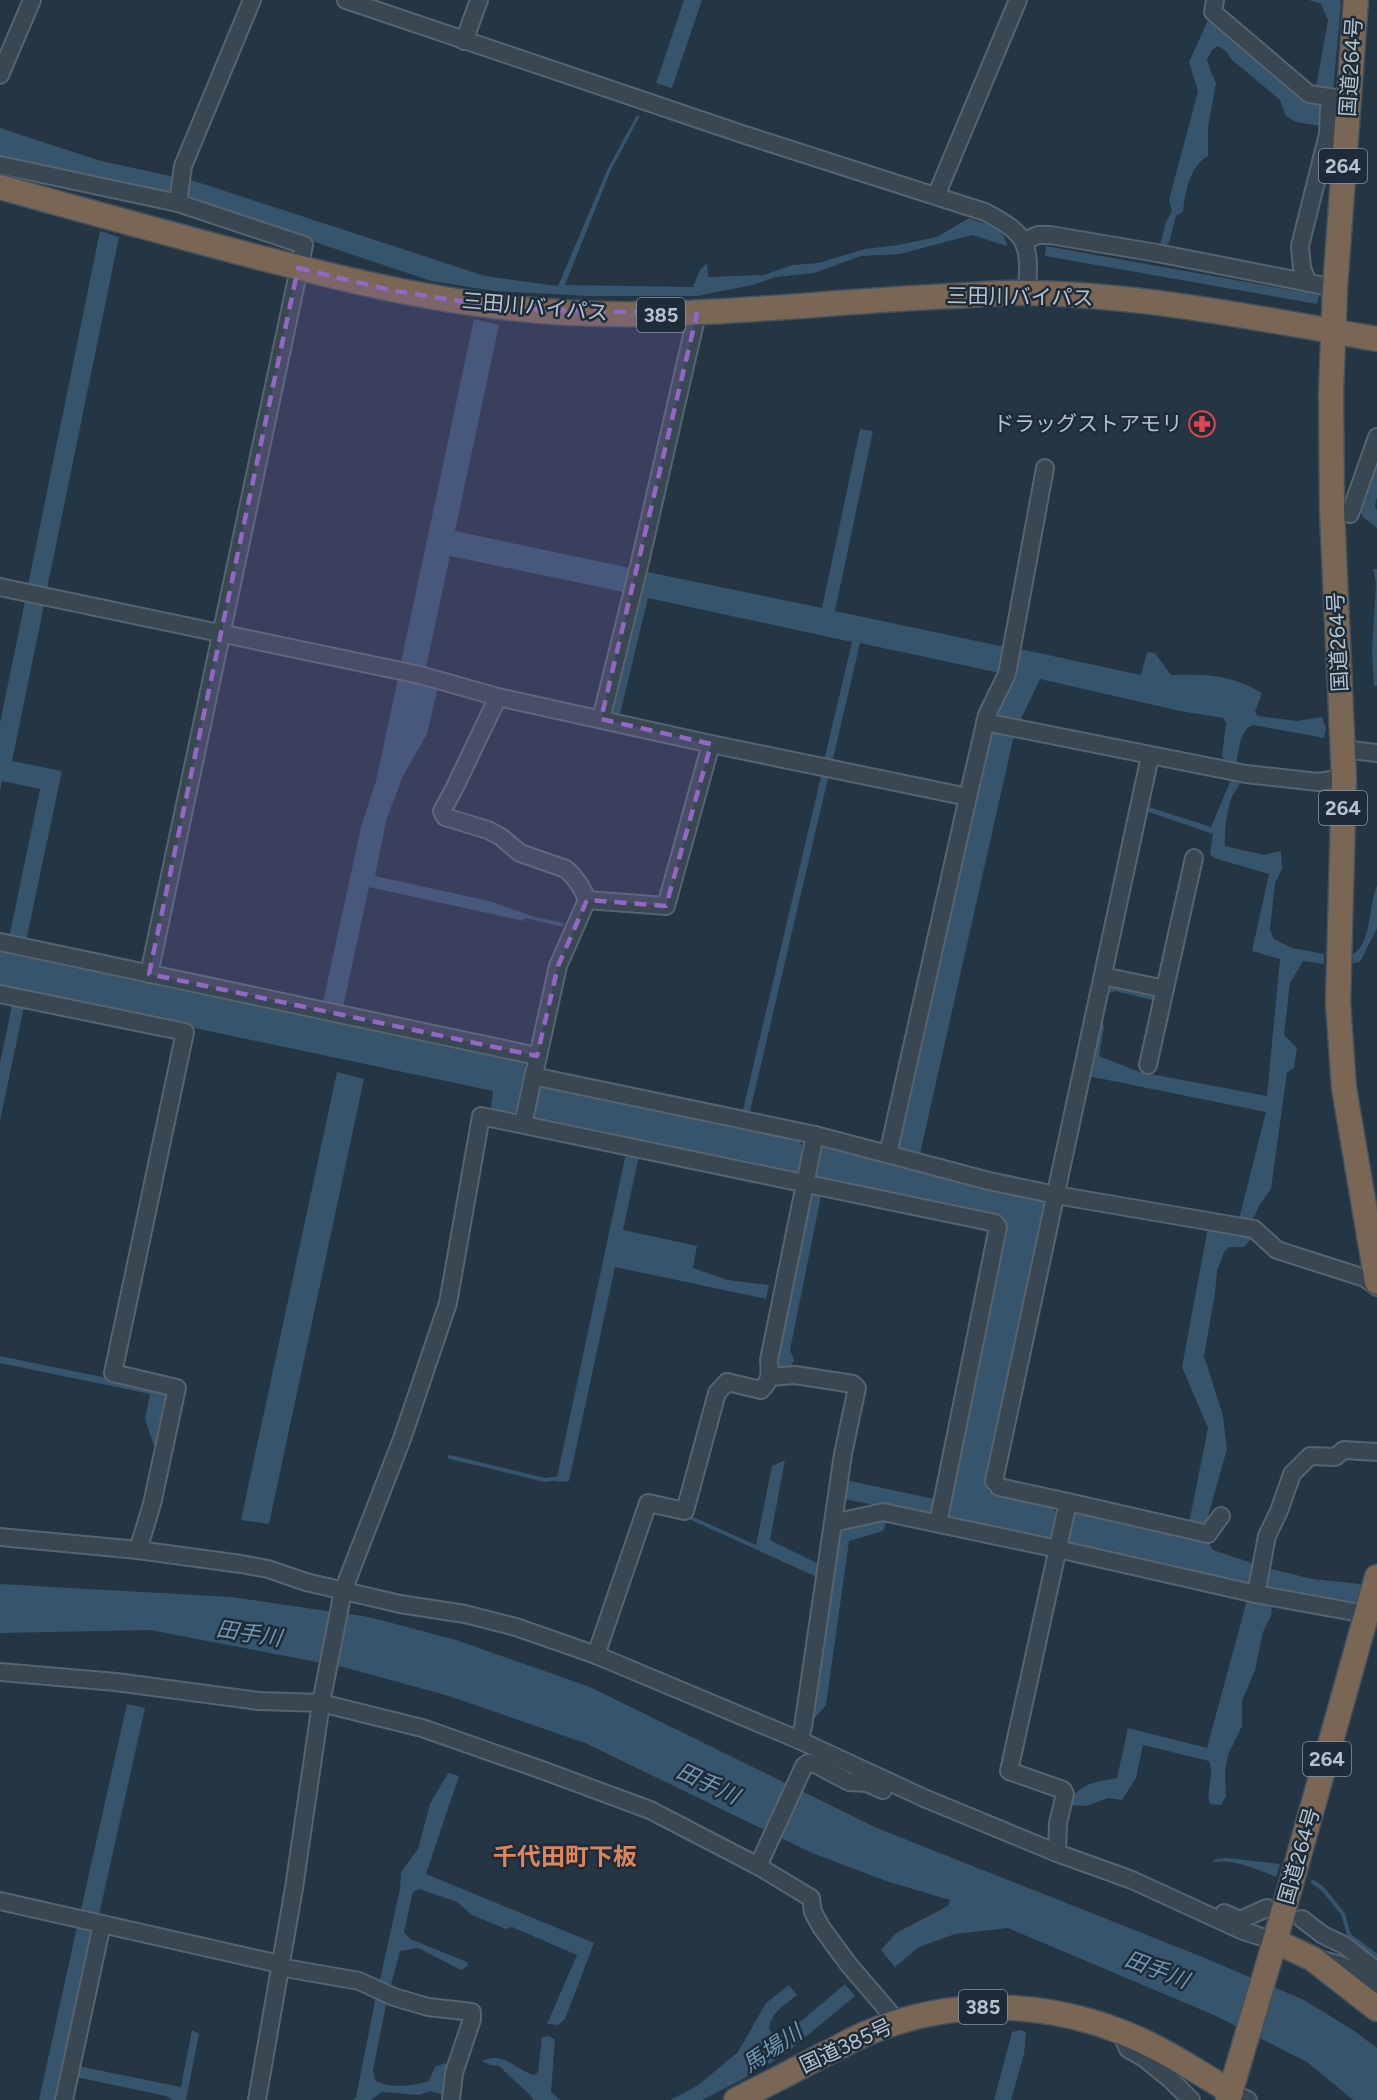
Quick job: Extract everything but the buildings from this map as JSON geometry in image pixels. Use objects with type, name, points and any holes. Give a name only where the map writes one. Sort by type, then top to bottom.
[{"type":"highway","name":"国道264号","points":[[1356,0],[1340,99],[1331,393],[1332,510],[1344,778],[1338,1003],[1344,1088],[1377,1285]]},
{"type":"highway","name":"三田川バイパス","points":[[0,187],[298,268],[395,291],[512,309],[635,315],[697,314],[894,298],[1027,293],[1073,295],[1170,305],[1333,332]]},
{"type":"highway","name":"385","points":[[1333,332],[1377,339]]},
{"type":"highway","name":"国道264号","points":[[1236,2091],[1273,1949],[1372,1615],[1377,1577]]},
{"type":"highway","points":[[1273,1949],[1313,1959],[1377,2009]]},
{"type":"highway","name":"国道385号","points":[[750,2097],[868,2032],[897,2021],[939,2011],[970,2007],[1024,2008],[1077,2018],[1120,2031],[1236,2091]]},
{"type":"street","points":[[0,75],[32,0]]},
{"type":"street","points":[[178,203],[183,166],[252,0]]},
{"type":"street","points":[[346,0],[985,212],[1006,223],[1024,241],[1028,253],[1027,293]]},
{"type":"street","points":[[464,41],[479,0]]},
{"type":"street","points":[[936,196],[1018,0]]},
{"type":"street","points":[[1215,0],[1213,12],[1309,94],[1340,99]]},
{"type":"street","points":[[1308,283],[1302,268],[1300,246],[1328,134],[1329,108],[1340,99]]},
{"type":"street","points":[[0,165],[178,203],[304,245],[149,974]]},
{"type":"street","points":[[1024,241],[1038,235],[1050,235],[1157,253],[1335,288]]},
{"type":"street","points":[[601,719],[697,314]]},
{"type":"street","points":[[1332,510],[1350,514],[1377,437]]},
{"type":"street","points":[[888,1154],[985,722],[1007,674],[1045,468]]},
{"type":"street","points":[[0,587],[420,675],[498,697],[968,797]]},
{"type":"street","points":[[498,697],[442,811],[445,817],[488,830],[501,837],[520,853],[566,869],[572,874],[587,900]]},
{"type":"street","points":[[985,722],[1246,774],[1318,782],[1344,778]]},
{"type":"street","points":[[587,900],[666,906],[711,744]]},
{"type":"street","points":[[1342,750],[1377,753]]},
{"type":"street","points":[[1150,756],[994,1481],[999,1487],[1067,1508],[1208,1534],[1221,1516]]},
{"type":"street","points":[[1148,1065],[1194,858]]},
{"type":"street","points":[[524,1118],[558,966],[587,900]]},
{"type":"street","points":[[0,942],[537,1056]]},
{"type":"street","points":[[1103,976],[1165,988]]},
{"type":"street","points":[[0,994],[185,1032],[113,1373],[177,1388],[152,1504],[138,1550]]},
{"type":"street","points":[[532,1082],[813,1142],[888,1154],[989,1181],[1056,1195],[1254,1228],[1277,1250],[1365,1278],[1377,1285]]},
{"type":"street","points":[[257,2100],[281,1965],[322,1700],[342,1596],[402,1439],[448,1303],[481,1116],[524,1118],[806,1178],[995,1223],[998,1227],[938,1523]]},
{"type":"street","points":[[596,1655],[648,1503],[685,1511],[717,1393],[727,1382],[761,1390],[771,1377],[769,1360],[813,1142]]},
{"type":"street","points":[[771,1377],[795,1375],[853,1384],[857,1388],[843,1454],[803,1727],[799,1740]]},
{"type":"street","points":[[1257,1590],[1267,1536],[1292,1474],[1310,1455],[1335,1457],[1344,1450],[1377,1452]]},
{"type":"street","points":[[1057,1853],[1058,1822],[1065,1794],[1063,1790],[1009,1771],[1067,1508]]},
{"type":"street","points":[[833,1523],[883,1512],[1059,1544],[1372,1615]]},
{"type":"street","points":[[0,1537],[138,1550],[259,1567],[342,1596],[465,1614],[516,1627],[596,1655],[799,1740],[924,1798],[1057,1853],[1170,1896],[1243,1931],[1273,1949]]},
{"type":"street","points":[[0,1672],[116,1682],[259,1701],[322,1700],[422,1728],[650,1810],[759,1863],[811,1898],[813,1912],[821,1927],[863,1982],[897,2021]]},
{"type":"street","points":[[759,1863],[804,1766],[808,1763],[815,1764],[849,1782],[867,1783],[917,1804],[924,1798]]},
{"type":"street","points":[[1170,1896],[1192,1899],[1240,1920],[1267,1908]]},
{"type":"street","points":[[0,1901],[281,1965],[285,1968],[359,1981],[394,1997],[428,2007],[471,2012],[472,2019],[454,2073],[451,2100]]},
{"type":"street","points":[[1302,1919],[1323,1935],[1344,1945],[1377,1971]]},
{"type":"street","points":[[64,2100],[102,1924]]},
{"type":"street","points":[[1313,1959],[1331,1961],[1377,1984]]},
{"type":"street","points":[[1120,2031],[1128,2049],[1162,2073],[1191,2100]]},
{"type":"highlighted area","points":[[298,268],[395,291],[512,309],[697,314],[601,719],[711,744],[666,906],[587,900],[558,966],[537,1056],[149,974]]},
{"type":"water","points":[[684,0],[702,0],[672,88],[656,83]]},
{"type":"water","points":[[1309,0],[1340,0],[1341,3],[1333,92],[1316,88],[1328,20],[1321,4]]},
{"type":"water","points":[[1209,18],[1307,102],[1322,105],[1321,126],[1296,122],[1286,116],[1280,100],[1232,60],[1226,51],[1218,46],[1212,50],[1207,60],[1216,83],[1208,128],[1208,156],[1202,160],[1193,173],[1187,188],[1183,212],[1176,216],[1169,243],[1165,246],[1160,245],[1166,222],[1172,211],[1169,200],[1198,91],[1189,62]]},
{"type":"water","points":[[637,115],[640,116],[611,170],[565,285],[693,287],[700,270],[707,263],[708,277],[764,275],[792,265],[818,263],[865,249],[937,237],[969,218],[998,230],[1007,246],[972,235],[900,254],[861,256],[814,273],[776,277],[752,285],[697,296],[589,296],[494,291],[431,281],[187,199],[185,191],[188,179],[485,276],[558,286],[608,168]]},
{"type":"water","points":[[0,128],[101,161],[175,177],[171,194],[0,159]]},
{"type":"water","points":[[100,231],[119,237],[47,589],[28,585]]},
{"type":"water","points":[[1046,246],[1319,295],[1317,304],[1045,256]]},
{"type":"water","points":[[474,319],[499,325],[455,531],[635,569],[628,593],[450,556],[426,667],[401,662]]},
{"type":"water","points":[[860,429],[873,431],[835,611],[1005,647],[1000,673],[860,643],[832,763],[824,761],[852,642],[648,598],[619,718],[608,716],[643,571],[822,608]]},
{"type":"water","points":[[1377,455],[1375,505],[1377,528],[1363,517],[1359,507]]},
{"type":"water","points":[[1373,569],[1377,569],[1377,685],[1374,687],[1372,651],[1376,583]]},
{"type":"water","points":[[25,601],[44,605],[12,761],[62,771],[26,941],[9,938],[40,789],[2,781],[0,791],[0,723]]},
{"type":"water","points":[[1020,649],[1141,675],[1147,652],[1155,653],[1171,675],[1218,676],[1239,682],[1262,693],[1255,712],[1258,716],[1297,721],[1322,717],[1326,728],[1324,738],[1253,725],[1242,736],[1236,765],[1227,763],[1222,756],[1226,723],[1223,718],[1180,711],[1040,679],[1020,721],[995,716],[1014,676]]},
{"type":"water","points":[[398,678],[438,687],[427,734],[403,776],[386,821],[375,876],[489,901],[535,917],[564,923],[563,927],[525,918],[524,921],[369,887],[343,1007],[323,1002],[361,827],[376,781]]},
{"type":"water","points":[[991,730],[1014,735],[920,1154],[897,1149]]},
{"type":"water","points":[[1154,762],[1159,762],[1149,807],[1211,827],[1233,775],[1240,775],[1239,785],[1229,808],[1225,828],[1225,846],[1264,855],[1281,851],[1282,869],[1275,883],[1270,929],[1274,939],[1292,948],[1324,954],[1324,964],[1303,961],[1290,983],[1284,1035],[1297,1048],[1294,1068],[1287,1072],[1271,1189],[1260,1204],[1253,1220],[1239,1219],[1266,1112],[1088,1076],[1105,987],[1111,984],[1156,993],[1156,1001],[1115,991],[1107,994],[1099,1056],[1140,1072],[1267,1096],[1280,959],[1252,951],[1269,874],[1214,858],[1210,854],[1213,834],[1143,810]]},
{"type":"water","points":[[822,772],[829,774],[749,1116],[742,1114]]},
{"type":"water","points":[[1377,886],[1377,928],[1360,962],[1353,963],[1353,954],[1359,949],[1367,932]]},
{"type":"water","points":[[0,952],[524,1063],[526,1067],[522,1090],[538,1093],[543,1087],[799,1141],[802,1150],[820,1154],[821,1149],[825,1146],[1009,1194],[1040,1199],[1045,1205],[1038,1237],[1042,1239],[988,1491],[1053,1507],[1056,1516],[1071,1519],[1072,1515],[1077,1512],[1198,1539],[1208,1542],[1213,1550],[1267,1568],[1312,1579],[1361,1584],[1357,1604],[1252,1585],[1070,1546],[1067,1537],[1052,1534],[1046,1541],[949,1520],[944,1516],[1005,1222],[1003,1219],[819,1180],[816,1177],[816,1171],[798,1168],[797,1173],[792,1175],[536,1120],[535,1112],[518,1108],[513,1114],[494,1110],[491,1107],[493,1091],[0,987]]},
{"type":"water","points":[[12,1005],[24,1007],[0,1121],[0,1063]]},
{"type":"water","points":[[337,1072],[364,1079],[269,1524],[241,1520]]},
{"type":"water","points":[[626,1153],[639,1156],[623,1230],[697,1246],[693,1268],[728,1280],[769,1285],[766,1299],[615,1267],[569,1481],[556,1482]]},
{"type":"water","points":[[809,1194],[821,1196],[790,1350],[794,1360],[790,1368],[778,1370],[776,1356]]},
{"type":"water","points":[[1208,1227],[1249,1233],[1251,1239],[1244,1247],[1229,1247],[1224,1252],[1217,1271],[1204,1356],[1223,1416],[1227,1449],[1205,1527],[1189,1523],[1208,1428],[1182,1367]]},
{"type":"water","points":[[0,1356],[165,1390],[170,1397],[148,1501],[144,1500],[155,1449],[145,1419],[150,1394],[0,1363]]},
{"type":"water","points":[[785,1460],[770,1540],[821,1565],[819,1578],[689,1519],[693,1517],[756,1545],[772,1466]]},
{"type":"water","points":[[846,1480],[934,1499],[931,1516],[844,1499]]},
{"type":"water","points":[[881,1518],[887,1520],[883,1531],[849,1541],[826,1705],[814,1719],[809,1720],[839,1531]]},
{"type":"water","name":"田手川","points":[[0,1584],[232,1597],[369,1617],[456,1640],[590,1687],[877,1828],[1205,1958],[1304,2000],[1353,2030],[1377,2048],[1377,2100],[1353,2100],[1307,2062],[1214,2015],[1008,1928],[955,1934],[919,1947],[895,1967],[881,1950],[896,1933],[948,1906],[950,1900],[886,1881],[812,1853],[585,1743],[449,1696],[343,1667],[150,1630],[0,1633]]},
{"type":"water","points":[[1247,1600],[1272,1605],[1271,1616],[1263,1632],[1255,1670],[1242,1701],[1242,1726],[1228,1755],[1225,1772],[1226,1796],[1221,1805],[1210,1804],[1211,1767],[1209,1761],[1143,1745],[1136,1778],[1122,1800],[1108,1798],[1086,1806],[1070,1805],[1082,1788],[1095,1782],[1117,1778],[1128,1728],[1207,1748]]},
{"type":"water","points":[[127,1704],[145,1708],[99,1915],[80,1914]]},
{"type":"water","points":[[448,1773],[459,1776],[426,1874],[594,1943],[565,2019],[558,2025],[547,2024],[577,1955],[512,1927],[506,1929],[472,1915],[457,1902],[419,1889],[413,1892],[404,1932],[410,1939],[467,1962],[468,1966],[461,1970],[418,1948],[400,1951],[390,1989],[379,1984],[400,1889],[401,1872],[418,1849],[430,1804]]},
{"type":"water","points":[[1227,1858],[1280,1864],[1276,1877],[1237,1863],[1213,1862],[1215,1859]]},
{"type":"water","points":[[78,1922],[96,1929],[58,2100],[39,2100]]},
{"type":"water","name":"馬場川","points":[[845,1984],[855,1996],[785,2054],[702,2100],[670,2100],[697,2086],[738,2052],[766,2003],[789,1985],[797,1995],[779,2009],[773,2018],[769,2029],[773,2034],[787,2033]]},
{"type":"water","points":[[376,1996],[387,2000],[373,2070],[375,2080],[394,2086],[423,2083],[429,2081],[435,2067],[445,2063],[448,2066],[444,2079],[444,2095],[430,2091],[419,2095],[382,2092],[371,2100],[353,2100],[356,2097]]},
{"type":"water","points":[[192,2030],[199,2034],[186,2100],[172,2100],[166,2096],[76,2077],[78,2066],[181,2087]]},
{"type":"water","points":[[1020,2030],[1026,2032],[1024,2054],[1011,2100],[994,2100],[1012,2032]]},
{"type":"water","points":[[549,2036],[555,2040],[551,2092],[560,2100],[533,2100],[499,2066],[482,2061],[490,2058],[503,2059],[534,2075],[538,2072],[542,2037]]},
{"type":"waterway","points":[[450,1457],[545,1480],[561,1478]]},
{"type":"waterway","points":[[1313,1882],[1323,1889],[1343,1914],[1349,1935],[1377,1956]]},
{"type":"place","name":"ドラッグストアモリ","points":[[1202,424]]},
{"type":"district","name":"千代田町下板","points":[[565,1857]]}]
